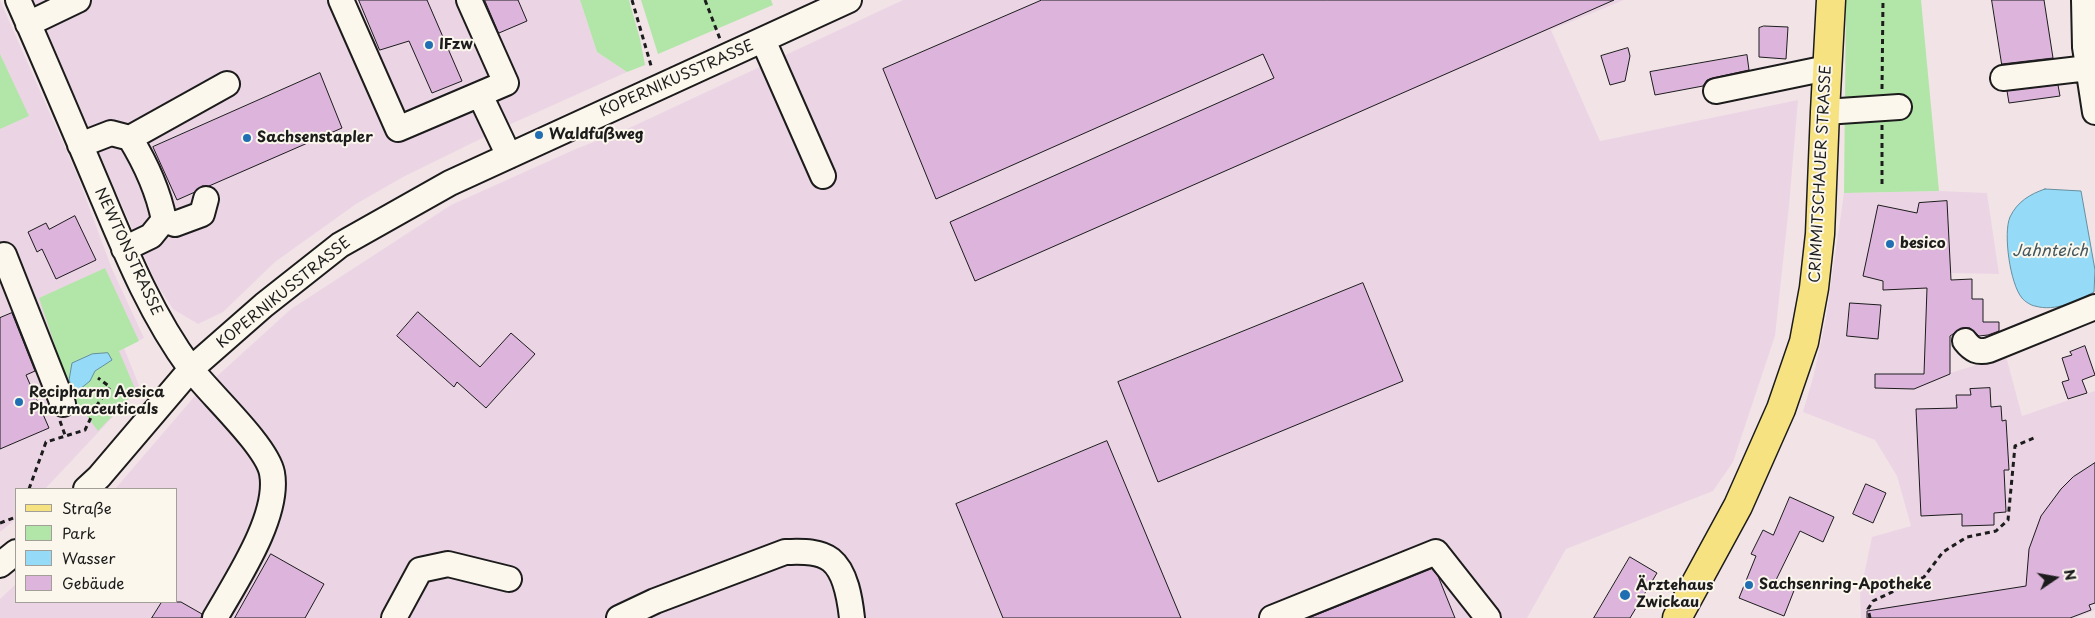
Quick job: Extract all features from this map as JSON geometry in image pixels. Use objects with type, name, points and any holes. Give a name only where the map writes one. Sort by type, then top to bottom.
[{"type":"main road","name":"CRIMMITSCHAUER STRASSE","points":[[1677,618],[1738,506],[1781,409],[1804,342],[1814,288],[1820,234],[1831,0]]},
{"type":"street","name":"NEWTONSTRASSE","points":[[18,0],[124,249],[158,318],[191,369],[264,454],[272,471],[274,492],[264,524],[250,556],[215,618]]},
{"type":"street","points":[[28,24],[78,0]]},
{"type":"street","points":[[341,0],[398,128],[506,83],[469,0]]},
{"type":"street","points":[[2071,0],[2089,54]]},
{"type":"street","points":[[2084,0],[2095,112]]},
{"type":"street","name":"KOPERNIKUSSTRASSE","points":[[87,488],[99,477],[191,369],[264,305],[340,245],[450,182],[763,40],[843,1]]},
{"type":"street","points":[[763,40],[823,176]]},
{"type":"street","points":[[2004,78],[2089,54]]},
{"type":"street","points":[[1716,91],[1827,68]]},
{"type":"street","points":[[130,138],[227,84]]},
{"type":"street","points":[[480,95],[509,156]]},
{"type":"street","points":[[1825,112],[1899,107]]},
{"type":"street","points":[[80,145],[111,133],[130,138],[143,158],[159,196],[164,220]]},
{"type":"street","points":[[164,220],[175,224],[202,214],[206,199]]},
{"type":"street","points":[[124,249],[151,236],[164,220]]},
{"type":"street","points":[[0,256],[4,255],[63,404]]},
{"type":"street","points":[[1965,341],[1971,349],[1982,352],[2095,307]]},
{"type":"street","points":[[619,618],[655,601],[785,552],[808,551],[830,560],[840,573],[850,601],[852,618]]},
{"type":"street","points":[[1272,618],[1436,552],[1488,618]]},
{"type":"street","points":[[0,565],[15,553]]},
{"type":"street","points":[[394,618],[420,570],[448,564],[510,580]]},
{"type":"path","points":[[632,0],[658,87]]},
{"type":"path","points":[[705,0],[726,56]]},
{"type":"path","points":[[29,488],[46,442],[85,430],[97,405],[110,386],[98,378]]},
{"type":"path","points":[[1870,618],[1868,609],[1873,601],[1924,577],[1943,552],[1967,537],[1996,531],[2008,520],[2015,446],[2034,438]]},
{"type":"path","points":[[0,524],[15,517]]},
{"type":"shaded area","points":[[0,0],[78,177],[112,269],[144,338],[124,348],[140,388],[46,488],[15,488],[15,520],[0,532]]},
{"type":"shaded area","points":[[32,0],[580,0],[597,52],[627,72],[513,123],[403,177],[356,204],[275,262],[223,312],[198,324],[173,309],[156,283]]},
{"type":"shaded area","points":[[903,0],[1624,0],[1551,30],[1600,141],[1798,100],[1775,336],[1733,462],[1713,491],[1566,549],[1527,618],[0,618],[0,599],[15,585],[15,603],[178,603],[178,488],[116,488],[194,397],[291,309],[451,205],[578,148],[625,130]]},
{"type":"shaded area","points":[[1939,191],[1987,193],[1999,274],[1951,273],[1950,373],[2006,356],[2022,416],[2095,391],[2095,610],[2076,618],[1861,618],[1860,594],[1872,537],[1911,526],[1897,476],[1875,440],[1803,412],[1814,374],[1826,318],[1844,193]]},
{"type":"green space","points":[[580,0],[629,0],[645,65],[627,72],[597,52]]},
{"type":"green space","points":[[641,0],[771,0],[773,5],[658,54]]},
{"type":"green space","points":[[1846,0],[1921,0],[1939,191],[1844,193]]},
{"type":"green space","points":[[0,54],[29,116],[0,129]]},
{"type":"green space","points":[[105,268],[139,341],[119,351],[136,391],[98,431],[72,396],[39,298]]},
{"type":"water","name":"Jahnteich","points":[[2045,189],[2081,191],[2095,270],[2094,292],[2073,302],[2050,308],[2034,306],[2022,298],[2014,282],[2011,270],[2007,234],[2010,217],[2016,207],[2024,199]]},
{"type":"water","points":[[108,353],[112,360],[95,371],[90,381],[75,393],[69,380],[72,363],[92,354]]},
{"type":"building","name":"IFzw","points":[[359,0],[427,0],[462,81],[432,93],[409,41],[380,50]]},
{"type":"building","name":"IFzw","points":[[485,0],[518,0],[527,21],[499,33]]},
{"type":"building","points":[[1042,0],[1614,0],[975,281],[950,222],[1274,78],[1263,54],[936,199],[883,69]]},
{"type":"building","points":[[1992,0],[2044,0],[2053,58],[2002,64]]},
{"type":"building","points":[[1764,26],[1788,27],[1786,59],[1759,57],[1759,28]]},
{"type":"building","points":[[1628,48],[1630,56],[1625,81],[1610,85],[1601,56]]},
{"type":"building","points":[[1747,55],[1749,70],[1707,80],[1703,86],[1655,95],[1650,72]]},
{"type":"building","name":"Sachsenstapler","points":[[320,73],[342,128],[209,186],[202,186],[195,192],[177,200],[153,147]]},
{"type":"building","points":[[2058,85],[2060,96],[2009,103],[2007,91]]},
{"type":"building","points":[[1947,201],[1951,280],[1972,279],[1972,299],[1983,299],[1983,322],[1999,322],[1999,331],[1979,336],[1970,328],[1962,328],[1950,336],[1950,374],[1914,389],[1875,388],[1875,374],[1924,374],[1927,288],[1883,290],[1883,281],[1863,276],[1878,205],[1917,213],[1919,203]]},
{"type":"building","points":[[75,216],[96,260],[56,279],[42,249],[37,252],[28,232],[46,223],[49,229]]},
{"type":"building","points":[[1363,283],[1403,381],[1158,482],[1118,382]]},
{"type":"building","points":[[1850,303],[1881,305],[1878,339],[1847,336]]},
{"type":"building","points":[[418,312],[480,367],[511,333],[535,354],[486,408],[457,382],[454,387],[397,336]]},
{"type":"building","name":"Recipharm Aesica Pharmaceuticals","points":[[12,313],[35,371],[26,375],[49,428],[0,449],[0,318]]},
{"type":"building","points":[[2085,346],[2095,375],[2082,380],[2087,393],[2068,399],[2062,382],[2069,380],[2062,358],[2072,355],[2070,352]]},
{"type":"building","points":[[1990,388],[1991,407],[2001,406],[2002,421],[2006,420],[2009,470],[2004,470],[2006,512],[1994,513],[1994,525],[1962,526],[1962,514],[1921,516],[1916,409],[1957,408],[1956,395],[1971,395],[1970,389]]},
{"type":"building","points":[[1107,441],[1181,618],[1003,618],[956,504]]},
{"type":"building","points":[[2095,463],[2095,603],[2089,605],[2091,610],[2070,618],[1867,618],[1867,611],[2026,586],[2029,549],[2041,516],[2061,489],[2073,477]]},
{"type":"building","points":[[1866,484],[1886,493],[1873,523],[1853,514]]},
{"type":"building","points":[[1790,497],[1834,517],[1823,542],[1800,531],[1776,580],[1795,588],[1784,616],[1739,598],[1756,556],[1751,554],[1763,530],[1773,535]]},
{"type":"building","points":[[271,554],[324,584],[305,618],[235,618]]},
{"type":"building","name":"Ärztehaus Zwickau","points":[[1630,557],[1657,573],[1630,618],[1594,618]]},
{"type":"building","points":[[1432,569],[1438,576],[1455,618],[1309,618]]},
{"type":"building","points":[[181,602],[202,614],[201,618],[152,618],[161,603]]},
{"type":"place","name":"IFzw","points":[[429,45]]},
{"type":"place","name":"Waldfußweg","points":[[539,135]]},
{"type":"place","name":"Sachsenstapler","points":[[247,138]]},
{"type":"place","name":"besico","points":[[1890,244]]},
{"type":"place","name":"Recipharm Aesica Pharmaceuticals","points":[[19,402]]},
{"type":"place","name":"Sachsenring-Apotheke","points":[[1749,585]]},
{"type":"place","name":"Ärztehaus Zwickau","points":[[1625,595]]}]
